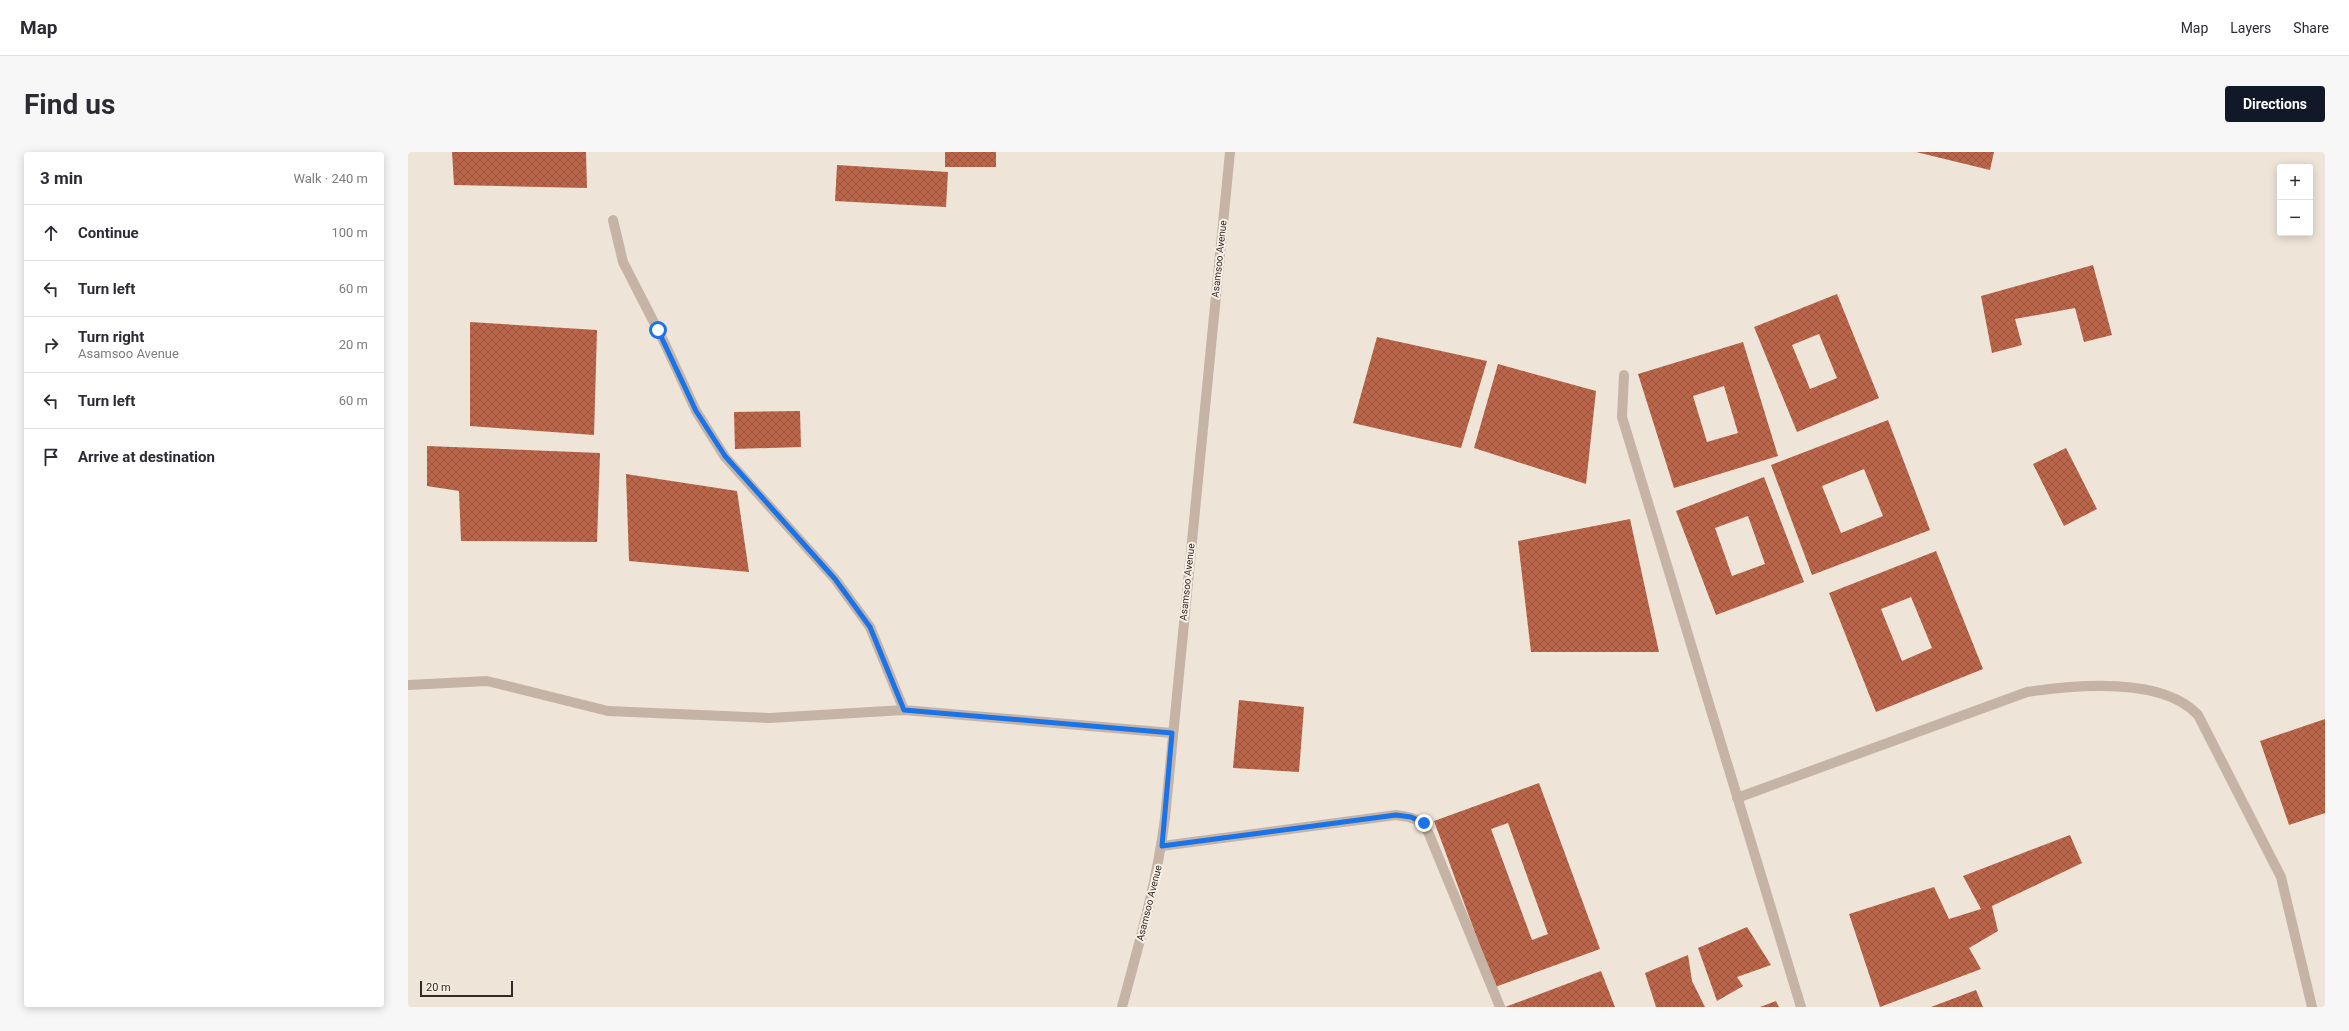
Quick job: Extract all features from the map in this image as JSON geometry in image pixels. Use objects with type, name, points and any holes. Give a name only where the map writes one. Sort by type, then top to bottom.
[{"type":"street","name":"Asamsoo Avenue","points":[[1122,1007],[1148,915],[1162,846],[1230,152]]},
{"type":"street","points":[[612,220],[623,262],[665,344],[696,411],[725,456],[835,579],[870,627],[904,710]]},
{"type":"street","points":[[1624,375],[1622,417],[1801,1007]]},
{"type":"street","points":[[408,685],[487,681],[608,711],[770,718],[904,710],[1172,733]]},
{"type":"street","points":[[1738,798],[2027,692],[2057,688],[2128,687],[2175,698],[2188,705],[2198,715],[2281,876],[2312,1007]]},
{"type":"street","points":[[1162,846],[1396,815],[1411,817],[1424,823],[1500,1007]]},
{"type":"building","points":[[452,152],[586,152],[587,188],[454,185]]},
{"type":"building","points":[[945,152],[996,152],[996,167],[945,167]]},
{"type":"building","points":[[1916,152],[1994,152],[1990,170]]},
{"type":"building","points":[[837,165],[948,172],[946,207],[835,201]]},
{"type":"building","points":[[2093,265],[2112,335],[2084,342],[2075,308],[2015,319],[2022,345],[1992,353],[1981,296]]},
{"type":"building","points":[[1837,294],[1879,398],[1797,432],[1754,327]],"holes":[[[1819,334],[1837,378],[1810,389],[1792,345]]]},
{"type":"building","points":[[470,322],[597,330],[594,435],[470,426]]},
{"type":"building","points":[[1377,337],[1487,361],[1461,448],[1353,423]]},
{"type":"building","points":[[1743,342],[1778,456],[1674,488],[1638,374]],"holes":[[[1724,386],[1738,433],[1707,442],[1693,396]]]},
{"type":"building","points":[[1498,364],[1596,391],[1586,484],[1474,448]]},
{"type":"building","points":[[800,411],[801,447],[735,449],[734,412]]},
{"type":"building","points":[[1888,420],[1930,530],[1812,575],[1771,465]],"holes":[[[1864,469],[1883,516],[1841,533],[1822,486]]]},
{"type":"building","points":[[427,446],[600,453],[597,542],[461,541],[459,491],[427,486]]},
{"type":"building","points":[[2066,448],[2097,509],[2064,526],[2033,464]]},
{"type":"building","points":[[626,474],[737,491],[749,572],[629,561]]},
{"type":"building","points":[[1764,477],[1804,582],[1716,615],[1676,511]],"holes":[[[1748,516],[1765,564],[1732,576],[1715,528]]]},
{"type":"building","points":[[1630,519],[1659,652],[1531,652],[1518,541]]},
{"type":"building","points":[[1936,551],[1983,669],[1876,712],[1829,593]],"holes":[[[1911,597],[1932,648],[1902,661],[1881,609]]]},
{"type":"building","points":[[1239,700],[1304,707],[1299,772],[1233,768]]},
{"type":"building","points":[[2325,719],[2325,813],[2289,825],[2260,741]]},
{"type":"building","points":[[1539,783],[1600,949],[1495,987],[1434,821]],"holes":[[[1508,823],[1548,934],[1532,940],[1491,829]]]},
{"type":"building","points":[[2070,835],[2082,863],[1992,906],[1998,931],[1969,948],[1981,969],[1880,1007],[1849,914],[1934,887],[1949,919],[1981,909],[1963,876]]},
{"type":"building","points":[[1747,927],[1771,965],[1737,977],[1743,986],[1717,1001],[1698,948]]},
{"type":"building","points":[[1688,955],[1692,981],[1705,1007],[1656,1007],[1645,973]]},
{"type":"building","points":[[1601,971],[1615,1007],[1505,1007]]},
{"type":"building","points":[[1976,990],[1983,1007],[1931,1007]]},
{"type":"building","points":[[1776,1001],[1779,1007],[1760,1007]]},
{"type":"route","points":[[658,330],[696,411],[725,456],[835,579],[870,627],[904,710],[1047,721],[1172,733],[1162,846],[1396,815],[1411,817],[1424,823]]}]
